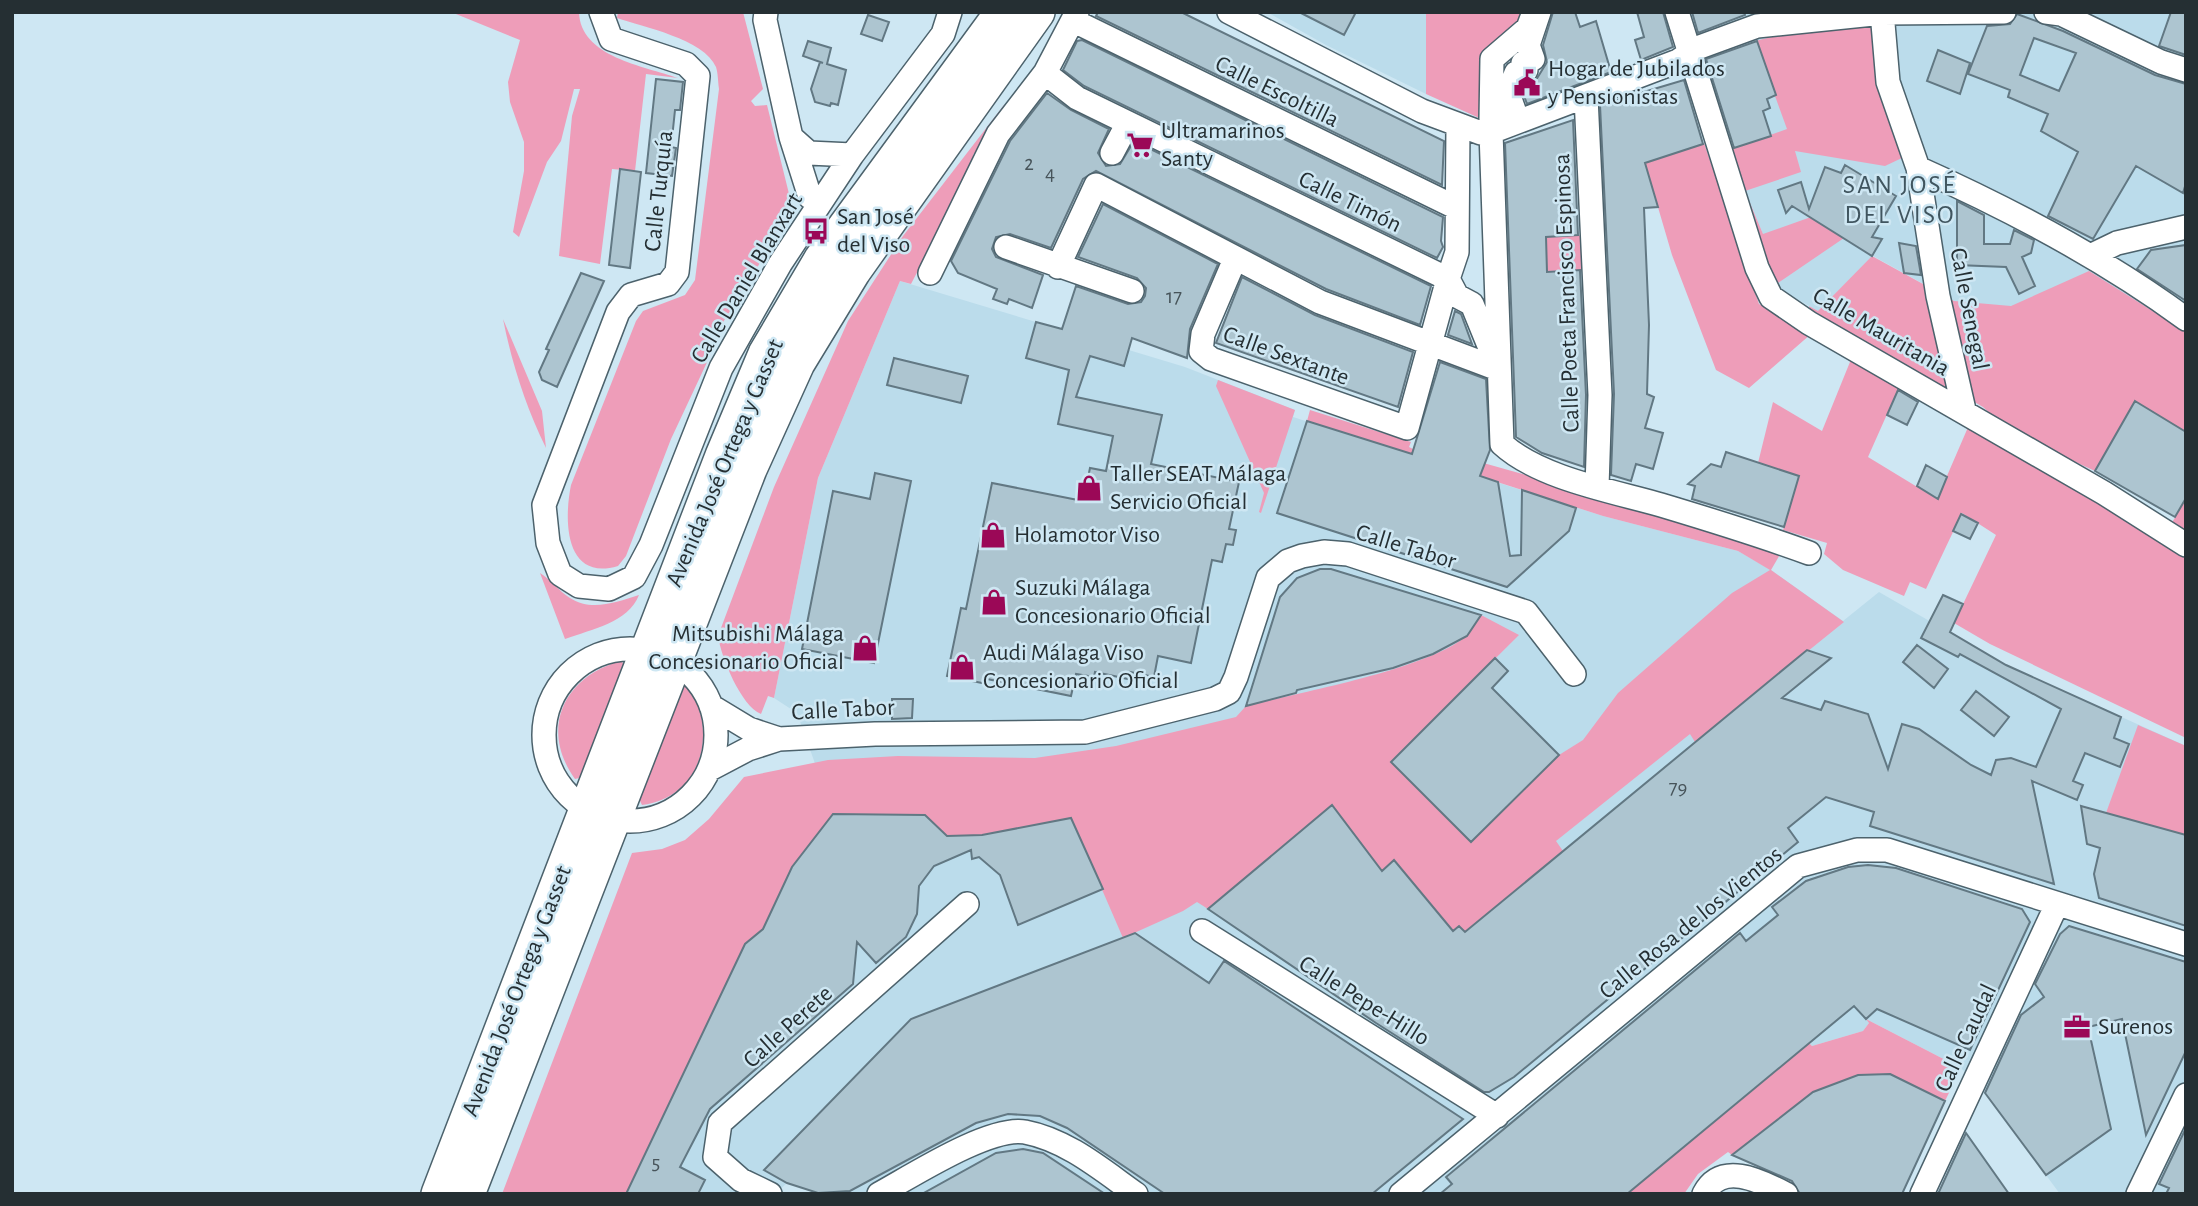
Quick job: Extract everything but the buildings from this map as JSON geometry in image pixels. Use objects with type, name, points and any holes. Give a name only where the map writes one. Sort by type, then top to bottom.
[{"type":"main road","name":"Avenida José Ortega y Gasset","points":[[439,1194],[600,815],[662,655],[766,354],[834,243],[1003,12]]},
{"type":"main road","name":"Avenida José Ortega y Gasset","points":[[662,655],[797,363],[878,235],[1037,12]]},
{"type":"main road","name":"Avenida José Ortega y Gasset","points":[[467,1194],[600,815]]},
{"type":"street","name":"Calle Turquía","points":[[579,586],[560,574],[556,567],[548,543],[544,505],[618,312],[631,295],[668,284],[677,272],[698,76],[685,64],[611,39],[601,12]]},
{"type":"street","points":[[766,12],[765,20],[791,137],[810,197]]},
{"type":"street","name":"Calle Daniel Blanxart","points":[[579,586],[610,589],[634,577],[650,545],[721,368],[780,264],[852,155],[943,34],[950,12]]},
{"type":"street","points":[[1230,12],[1422,111],[1481,133],[1491,132],[1678,61],[1688,53],[1754,19],[1882,12],[2004,12]]},
{"type":"street","points":[[1534,12],[1528,28],[1492,59],[1490,119],[1514,110],[1508,93],[1516,72],[1526,70],[1524,62],[1533,59],[1528,45],[1539,12]]},
{"type":"street","name":"Calle Mauritania","points":[[1677,12],[1730,193],[1757,268],[1771,297],[1809,323],[1964,411],[2186,545]]},
{"type":"street","name":"Calle Senegal","points":[[1882,12],[1888,82],[1918,168],[1938,296],[1964,411]]},
{"type":"street","points":[[2046,12],[2061,14],[2161,62],[2186,71]]},
{"type":"street","points":[[930,273],[998,134],[1045,73],[1069,15]]},
{"type":"street","name":"Avenida José Ortega y Gasset","points":[[878,235],[1069,15]]},
{"type":"street","name":"Calle Escoltilla","points":[[1069,15],[1457,208]]},
{"type":"street","name":"Calle Timón","points":[[1045,73],[1077,98],[1448,279]]},
{"type":"street","name":"Calle Poeta Francisco Espinosa","points":[[1586,97],[1600,395],[1597,487]]},
{"type":"street","points":[[1112,153],[1128,123]]},
{"type":"street","points":[[1432,345],[1457,252],[1458,126]]},
{"type":"street","points":[[1491,132],[1502,444],[1519,461],[1809,552]]},
{"type":"street","points":[[791,137],[808,153],[852,155]]},
{"type":"street","points":[[1918,168],[1985,198],[2129,277],[2186,319]]},
{"type":"street","points":[[1058,267],[1096,185],[1320,302],[1498,369]]},
{"type":"street","points":[[2090,256],[2117,243],[2186,227]]},
{"type":"street","points":[[1006,247],[1132,291]]},
{"type":"street","name":"Calle Sextante","points":[[1235,259],[1203,334],[1201,351],[1211,359],[1407,428],[1432,345]]},
{"type":"street","points":[[1448,279],[1457,296],[1472,304],[1498,369]]},
{"type":"street","points":[[1472,304],[1488,298],[1496,282]]},
{"type":"street","name":"Calle Tabor","points":[[710,769],[748,749],[779,740],[876,734],[1085,732],[1215,699],[1229,692],[1236,677],[1268,578],[1289,561],[1324,552],[1348,554],[1526,612],[1574,674]]},
{"type":"street","points":[[612,650],[662,655],[694,675],[711,706],[717,740],[710,769],[695,793],[672,811],[645,820],[600,815],[559,785],[547,759],[543,731],[550,703],[564,679],[586,660],[612,650]]},
{"type":"street","name":"Calle Tabor","points":[[711,706],[749,729],[779,740]]},
{"type":"street","name":"Calle Rosa de los Vientos","points":[[1401,1194],[1798,866],[1857,849],[1887,850],[2186,944]]},
{"type":"street","name":"Calle Perete","points":[[770,1194],[741,1180],[715,1157],[720,1123],[967,904]]},
{"type":"street","name":"Calle Caudal","points":[[1922,1194],[2057,904]]},
{"type":"street","name":"Calle Pepe-Hillo","points":[[1202,931],[1497,1116]]},
{"type":"street","points":[[2138,1194],[2186,1095]]},
{"type":"street","points":[[879,1194],[986,1137],[1023,1132],[1073,1150],[1136,1194]]},
{"type":"street","points":[[1704,1194],[1722,1177],[1747,1175],[1786,1194]]},
{"type":"shaded area","points":[[451,12],[579,12],[582,27],[590,40],[602,49],[632,64],[678,78],[646,74],[635,171],[612,169],[600,264],[559,256],[572,116],[580,89],[574,89],[561,141],[547,162],[519,237],[513,232],[524,171],[524,142],[510,102],[508,82],[520,40]]},
{"type":"shaded area","points":[[618,12],[743,12],[763,89],[751,101],[755,106],[767,105],[793,210],[722,324],[724,326],[671,439],[626,556],[618,566],[600,569],[587,565],[572,544],[568,514],[571,485],[636,321],[643,311],[685,295],[695,280],[719,89],[716,67],[699,49],[672,35],[617,18]]},
{"type":"shaded area","points":[[1267,12],[1426,12],[1426,94],[1326,45]]},
{"type":"shaded area","points":[[1426,12],[1534,12],[1492,59],[1486,121],[1426,94]]},
{"type":"shaded area","points":[[1686,12],[2186,12],[2186,523],[2095,471],[2135,401],[1873,256],[1818,311],[1781,290],[1775,280],[1763,234],[1745,191]]},
{"type":"shaded area","points":[[1871,23],[1904,157],[1885,166],[1795,151],[1801,172],[1745,191],[1763,234],[1811,217],[1844,238],[1778,283],[1768,280],[1731,149],[1787,129],[1755,41],[1805,29]]},
{"type":"shaded area","points":[[1004,105],[1007,107],[973,155],[977,157],[911,284],[900,281],[818,478],[774,698],[768,696],[761,714],[739,691],[723,656],[718,636],[774,487],[848,321],[903,236]]},
{"type":"shaded area","points":[[1704,143],[1759,304],[1811,334],[1749,388],[1716,370],[1672,255],[1645,163]]},
{"type":"shaded area","points":[[1585,235],[1587,270],[1547,271],[1546,237]]},
{"type":"shaded area","points":[[1872,256],[1954,301],[2011,306],[2089,271],[2186,332],[2186,432],[2135,402],[2095,471],[2010,432],[1983,407],[1950,388],[1946,390],[1812,317],[1809,306],[1818,311]]},
{"type":"shaded area","points":[[900,281],[1185,367],[1295,410],[1293,417],[1603,516],[1738,551],[1771,570],[1843,621],[1879,592],[2006,665],[2186,746],[2186,1194],[2060,1194],[1985,1093],[1961,1068],[1868,1020],[1869,1023],[1863,1031],[1812,1046],[1809,1043],[1627,1194],[859,1194],[850,1191],[818,1193],[787,1183],[775,1194],[706,1194],[700,1191],[698,1194],[626,1194],[700,1039],[833,814],[797,713],[774,698],[818,478]]},
{"type":"shaded area","points":[[503,319],[542,411],[546,448],[520,385]]},
{"type":"shaded area","points":[[1852,357],[1900,385],[1868,457],[1937,499],[1969,425],[2186,550],[2186,738],[1990,644],[1954,623],[1996,535],[1962,513],[1926,589],[1910,582],[1904,596],[1843,570],[1824,554],[1827,543],[1783,530],[1799,476],[1758,463],[1773,402],[1822,431]]},
{"type":"shaded area","points":[[1218,380],[1295,410],[1261,513],[1259,512],[1264,493],[1216,386]]},
{"type":"shaded area","points":[[1310,410],[1411,442],[1409,447],[1413,449],[1416,444],[1743,536],[1782,551],[1771,570],[1844,622],[1695,742],[1690,734],[1556,841],[1563,851],[1465,932],[1453,931],[1394,860],[1382,871],[1332,805],[1208,909],[1197,902],[1123,938],[1071,818],[982,835],[947,836],[925,815],[834,814],[700,1039],[626,1194],[502,1194],[632,853],[662,849],[685,840],[709,819],[744,777],[828,760],[898,756],[1035,758],[1116,746],[1236,717],[1246,706],[1361,679],[1421,660],[1465,637],[1481,615],[1519,635],[1391,762],[1471,842],[1559,755],[1583,740],[1618,693],[1732,593],[1770,570],[1738,551],[1603,516],[1307,421]]},
{"type":"shaded area","points":[[2186,498],[2186,541],[2169,528]]},
{"type":"shaded area","points":[[540,573],[570,598],[587,604],[604,604],[639,595],[634,605],[618,619],[565,639]]},
{"type":"shaded area","points":[[621,661],[627,667],[583,777],[575,779],[564,760],[559,742],[563,707],[572,692],[585,679],[601,668]]},
{"type":"shaded area","points":[[681,684],[687,685],[697,703],[702,722],[703,741],[699,759],[691,775],[679,789],[663,799],[642,805],[638,797]]},
{"type":"shaded area","points":[[2138,725],[2186,746],[2186,835],[2106,813]]},
{"type":"shaded area","points":[[1866,1019],[1961,1068],[1945,1101],[1890,1074],[1809,1095],[1732,1155],[1728,1152],[1698,1174],[1684,1194],[1627,1194],[1809,1043],[1812,1046],[1863,1031],[1869,1023]]},
{"type":"place","name":"Hogar de Jubilados y Pensionistas","points":[[1527,83]]},
{"type":"place","name":"Ultramarinos Santy","points":[[1140,145]]},
{"type":"place","name":"San José del Viso","points":[[816,231]]},
{"type":"place","name":"Taller SEAT Málaga Servicio Oficial","points":[[1089,488]]},
{"type":"place","name":"Holamotor Viso","points":[[993,535]]},
{"type":"place","name":"Suzuki Málaga Concesionario Oficial","points":[[994,602]]},
{"type":"place","name":"Mitsubishi Málaga Concesionario Oficial","points":[[865,648]]},
{"type":"place","name":"Audi Málaga Viso Concesionario Oficial","points":[[962,667]]},
{"type":"place","name":"Surenos","points":[[2077,1027]]},
{"type":"district","name":"SAN JOSÉ DEL VISO","points":[[1900,200]]}]
